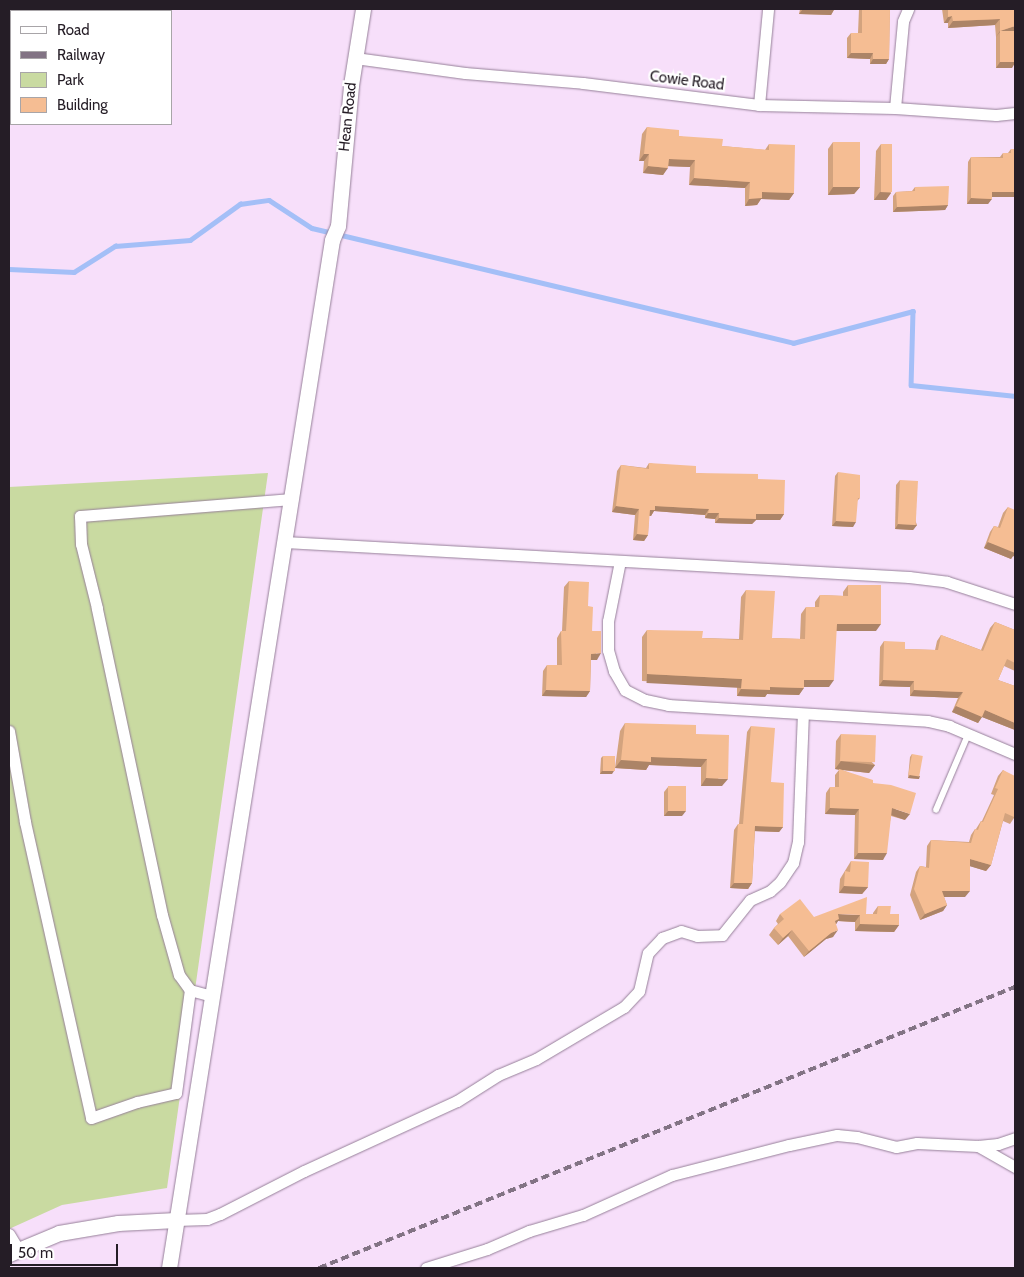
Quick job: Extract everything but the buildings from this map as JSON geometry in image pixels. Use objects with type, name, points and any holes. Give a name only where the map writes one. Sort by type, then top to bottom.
[{"type":"street","name":"Hean Road","points":[[169,1268],[332,240],[338,226],[340,191],[355,58],[363,9]]},
{"type":"street","points":[[759,105],[768,9]]},
{"type":"street","points":[[895,108],[903,22],[908,9]]},
{"type":"street","name":"Cowie Road","points":[[355,58],[465,73],[583,83],[759,105],[895,108],[996,115],[1015,113]]},
{"type":"street","points":[[212,996],[190,990],[178,975],[155,887],[97,608],[81,544],[80,516],[292,498]]},
{"type":"street","points":[[285,542],[909,577],[946,582],[1015,604]]},
{"type":"street","points":[[620,561],[608,621],[608,650],[614,671],[625,690],[645,700],[668,705],[928,721],[949,726],[1015,754]]},
{"type":"street","points":[[9,1234],[14,1252],[59,1234],[93,1227],[207,1219],[313,1167],[457,1101],[498,1075],[536,1059],[624,1007],[639,991],[648,953],[662,938],[681,931],[709,937],[722,935],[750,900],[770,891],[780,882],[793,863],[798,842],[803,714]]},
{"type":"street","points":[[9,732],[25,822],[91,1118],[137,1102],[176,1093],[190,990]]},
{"type":"street","points":[[426,1268],[487,1249],[530,1231],[583,1215],[672,1175],[798,1143],[837,1135],[858,1137],[896,1147],[918,1143],[978,1146],[998,1144],[1015,1138]]},
{"type":"street","points":[[978,1146],[1015,1168]]},
{"type":"lane","points":[[936,810],[968,735]]},
{"type":"green space","points":[[268,473],[167,1188],[62,1205],[9,1229],[9,487]]},
{"type":"waterway","points":[[9,269],[74,272],[115,246],[190,240],[240,204],[269,200],[312,228],[793,343],[913,311],[911,385],[1015,396]]},
{"type":"railway","points":[[319,1268],[1015,987]]}]
